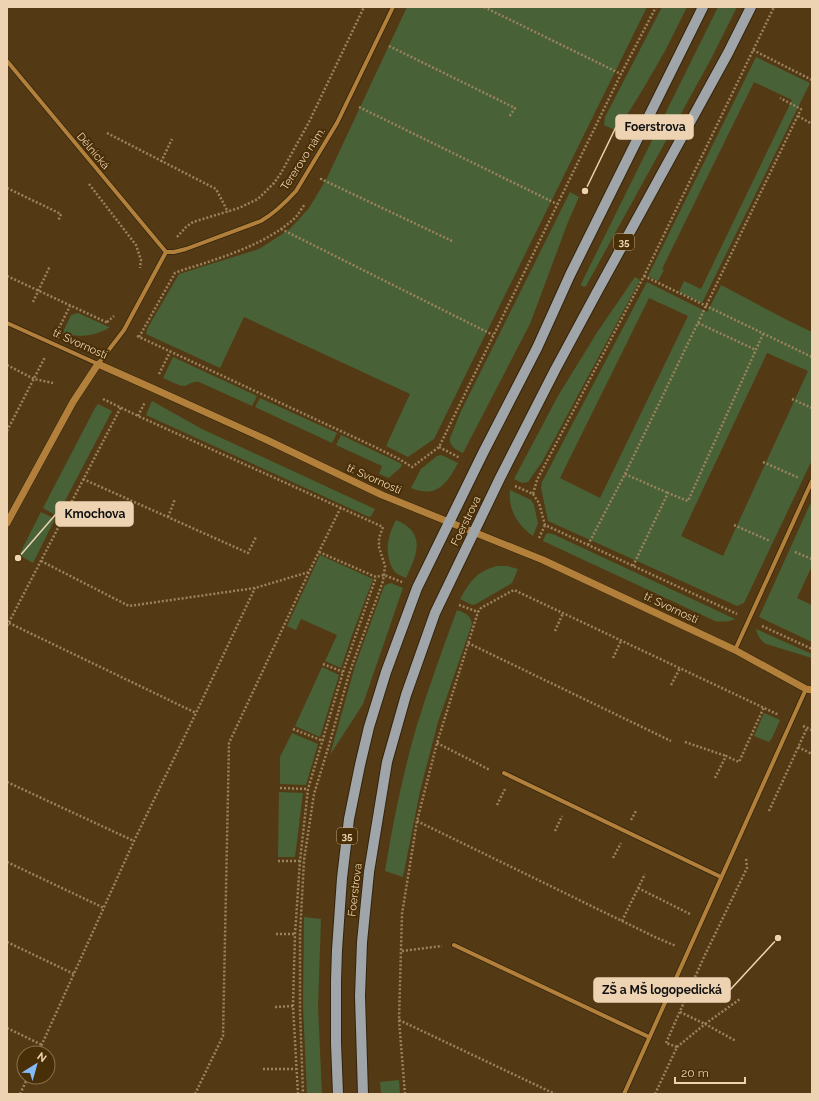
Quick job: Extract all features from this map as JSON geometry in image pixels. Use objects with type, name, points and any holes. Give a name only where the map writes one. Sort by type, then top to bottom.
[{"type":"main road","name":"Foerstrova","points":[[338,1094],[336,1002],[337,950],[342,878],[352,801],[363,752],[386,672],[408,608],[417,588],[537,348],[570,275],[702,7]]},
{"type":"main road","name":"Foerstrova","points":[[363,1094],[360,996],[362,942],[369,872],[387,762],[406,695],[435,613],[516,446],[572,338],[728,53],[751,7]]},
{"type":"street","name":"Tererovo nám.","points":[[166,252],[186,249],[261,221],[280,208],[296,191],[337,123],[378,41],[393,7]]},
{"type":"street","name":"Dělnická","points":[[7,61],[166,252]]},
{"type":"street","points":[[7,523],[73,402],[98,364],[124,330],[166,252]]},
{"type":"street","name":"tř. Svornosti","points":[[7,323],[253,434],[382,495],[543,560],[735,650],[810,691]]},
{"type":"street","points":[[735,650],[812,482]]},
{"type":"street","points":[[624,1094],[721,877],[810,691]]},
{"type":"street","points":[[504,773],[721,877]]},
{"type":"street","points":[[454,945],[649,1037]]},
{"type":"path","points":[[166,252],[179,234],[193,222],[244,206],[258,198],[274,183],[281,173],[308,122],[364,7]]},
{"type":"path","points":[[484,7],[621,74]]},
{"type":"path","points":[[493,335],[281,229],[244,250],[175,273],[140,337],[375,447],[400,459],[412,467],[439,447],[621,74],[656,7]]},
{"type":"path","points":[[533,494],[537,480],[644,276],[774,7]]},
{"type":"path","points":[[378,41],[514,108],[509,117]]},
{"type":"path","points":[[752,50],[812,80]]},
{"type":"path","points":[[588,545],[625,474],[798,116],[801,109],[780,98]]},
{"type":"path","points":[[348,102],[557,204]]},
{"type":"path","points":[[798,116],[812,124]]},
{"type":"path","points":[[107,133],[216,189],[228,212]]},
{"type":"path","points":[[161,162],[172,139]]},
{"type":"path","points":[[321,179],[452,241]]},
{"type":"path","points":[[88,183],[136,245],[141,260],[140,271]]},
{"type":"path","points":[[7,188],[61,214],[58,221]]},
{"type":"path","points":[[33,302],[50,266]]},
{"type":"path","points":[[7,276],[107,322],[113,318],[117,312]]},
{"type":"path","points":[[644,276],[812,358]]},
{"type":"path","points":[[57,332],[70,306]]},
{"type":"path","points":[[698,323],[756,350]]},
{"type":"path","points":[[625,474],[688,501],[763,334]]},
{"type":"path","points":[[158,375],[170,352]]},
{"type":"path","points":[[7,432],[45,357]]},
{"type":"path","points":[[7,365],[34,379],[53,383]]},
{"type":"path","points":[[103,399],[383,527],[379,538],[379,547],[385,566],[383,581],[349,674],[314,794],[304,860],[300,934],[300,1011],[303,1094]]},
{"type":"path","points":[[138,416],[147,399]]},
{"type":"path","points":[[792,399],[812,408]]},
{"type":"path","points":[[7,626],[121,407]]},
{"type":"path","points":[[439,447],[460,458]]},
{"type":"path","points":[[763,462],[812,482]]},
{"type":"path","points":[[83,479],[248,552],[256,537]]},
{"type":"path","points":[[513,485],[533,494],[539,503],[545,525],[538,538]]},
{"type":"path","points":[[633,566],[668,493]]},
{"type":"path","points":[[168,516],[175,499]]},
{"type":"path","points":[[194,1094],[223,1036],[229,744],[341,507]]},
{"type":"path","points":[[545,525],[739,615]]},
{"type":"path","points":[[734,525],[772,542]]},
{"type":"path","points":[[791,551],[812,560]]},
{"type":"path","points":[[319,552],[376,577],[384,575],[404,583]]},
{"type":"path","points":[[41,561],[129,606],[255,588],[309,572]]},
{"type":"path","points":[[298,1094],[293,1006],[295,934],[300,861],[308,789],[343,672],[376,577]]},
{"type":"path","points":[[7,1028],[42,1045],[134,841],[255,588]]},
{"type":"path","points":[[459,605],[478,612]]},
{"type":"path","points":[[555,631],[563,614]]},
{"type":"path","points":[[9,623],[196,713]]},
{"type":"path","points":[[756,623],[812,649]]},
{"type":"path","points":[[613,658],[621,641]]},
{"type":"path","points":[[468,643],[671,741]]},
{"type":"path","points":[[323,664],[343,672]]},
{"type":"path","points":[[671,685],[680,668]]},
{"type":"path","points":[[685,742],[739,762],[764,708]]},
{"type":"path","points":[[803,726],[812,730]]},
{"type":"path","points":[[769,811],[807,728]]},
{"type":"path","points":[[293,729],[323,741]]},
{"type":"path","points":[[437,743],[491,771]]},
{"type":"path","points":[[798,748],[812,754]]},
{"type":"path","points":[[715,778],[726,756]]},
{"type":"path","points":[[7,782],[134,841]]},
{"type":"path","points":[[497,805],[508,783]]},
{"type":"path","points":[[280,788],[308,789]]},
{"type":"path","points":[[555,831],[565,810]]},
{"type":"path","points":[[417,821],[657,938],[688,950]]},
{"type":"path","points":[[613,858],[623,837]]},
{"type":"path","points":[[666,1044],[703,959],[747,868],[746,857]]},
{"type":"path","points":[[278,861],[300,861]]},
{"type":"path","points":[[7,862],[104,908]]},
{"type":"path","points":[[622,921],[645,874]]},
{"type":"path","points":[[638,888],[690,914]]},
{"type":"path","points":[[276,934],[295,934]]},
{"type":"path","points":[[7,942],[74,974]]},
{"type":"path","points":[[402,951],[454,945]]},
{"type":"path","points":[[655,1094],[677,1047],[705,1024],[740,999]]},
{"type":"path","points":[[275,1007],[293,1006]]},
{"type":"path","points":[[680,1012],[736,1041]]},
{"type":"path","points":[[399,1020],[555,1094]]},
{"type":"path","points":[[649,1037],[677,1047]]},
{"type":"path","points":[[263,1069],[296,1069]]},
{"type":"green space","points":[[407,7],[647,7],[434,439],[408,457],[386,446],[410,394],[244,317],[220,368],[146,334],[147,329],[179,274],[259,249],[290,229],[309,208],[327,178]]},
{"type":"green space","points":[[662,7],[687,7],[665,51],[617,131],[604,125],[605,117]]},
{"type":"green space","points":[[718,7],[737,7],[711,59],[586,286],[584,287],[581,284]]},
{"type":"green space","points":[[756,57],[810,83],[702,303],[679,292],[684,281],[701,289],[792,100],[754,82],[662,269],[664,270],[658,281],[648,276]]},
{"type":"green space","points":[[570,192],[579,197],[568,222],[530,324],[463,453],[458,451],[451,444],[450,438],[461,411]]},
{"type":"green space","points":[[635,277],[640,280],[542,462],[528,482],[522,483],[514,479],[558,396],[598,331]]},
{"type":"green space","points":[[647,282],[707,312],[721,285],[812,332],[812,460],[744,603],[737,606],[548,521],[541,488],[542,482]],"holes":[[[649,298],[688,316],[600,498],[560,478]],[[767,353],[808,371],[723,556],[681,536]]]},
{"type":"green space","points":[[78,313],[110,327],[99,333],[87,335],[74,336],[62,334],[71,315]]},
{"type":"green space","points":[[173,357],[257,396],[252,406],[199,382],[194,382],[183,386],[163,378]]},
{"type":"green space","points":[[260,398],[337,433],[332,443],[255,407]]},
{"type":"green space","points":[[152,401],[202,429],[375,509],[369,517],[146,415]]},
{"type":"green space","points":[[98,404],[112,411],[57,516],[43,508]]},
{"type":"green space","points":[[341,435],[400,463],[402,465],[401,467],[389,478],[379,474],[382,466],[336,445]]},
{"type":"green space","points":[[441,455],[458,463],[445,483],[428,492],[411,488],[421,469],[437,456]]},
{"type":"green space","points":[[510,490],[531,500],[534,505],[538,523],[533,536],[522,527],[512,510],[510,504]]},
{"type":"green space","points":[[812,500],[812,566],[797,598],[812,605],[812,642],[759,617]]},
{"type":"green space","points":[[41,512],[55,519],[33,563],[19,555]]},
{"type":"green space","points":[[396,520],[406,525],[416,538],[416,553],[406,578],[395,572],[388,556],[389,536]]},
{"type":"green space","points":[[549,533],[735,619],[725,622],[715,621],[543,541],[546,534]]},
{"type":"green space","points":[[320,555],[373,579],[341,668],[325,661],[337,635],[301,619],[296,630],[287,626]]},
{"type":"green space","points":[[497,566],[507,566],[518,569],[512,583],[476,604],[472,605],[460,599],[467,587],[479,574]]},
{"type":"green space","points":[[391,583],[403,588],[363,704],[330,755],[355,666],[383,589],[385,585]]},
{"type":"green space","points":[[457,610],[469,616],[472,624],[438,722],[420,791],[403,877],[385,871],[395,816],[407,761],[417,725],[431,681]]},
{"type":"green space","points":[[756,629],[812,654],[812,658],[766,644],[760,638]]},
{"type":"green space","points":[[322,667],[339,675],[320,737],[295,726]]},
{"type":"green space","points":[[764,713],[780,720],[769,742],[754,736]]},
{"type":"green space","points":[[292,733],[318,744],[306,785],[280,784],[280,757]]},
{"type":"green space","points":[[279,792],[303,793],[295,857],[278,857]]},
{"type":"green space","points":[[304,917],[321,919],[318,1007],[322,1094],[307,1094],[303,1006]]},
{"type":"green space","points":[[399,1080],[400,1094],[381,1094],[380,1082]]},
{"type":"place","name":"Foerstrova","points":[[585,191]]},
{"type":"place","name":"Kmochova","points":[[18,558]]},
{"type":"place","name":"ZŠ a MŠ logopedická","points":[[778,938]]}]
